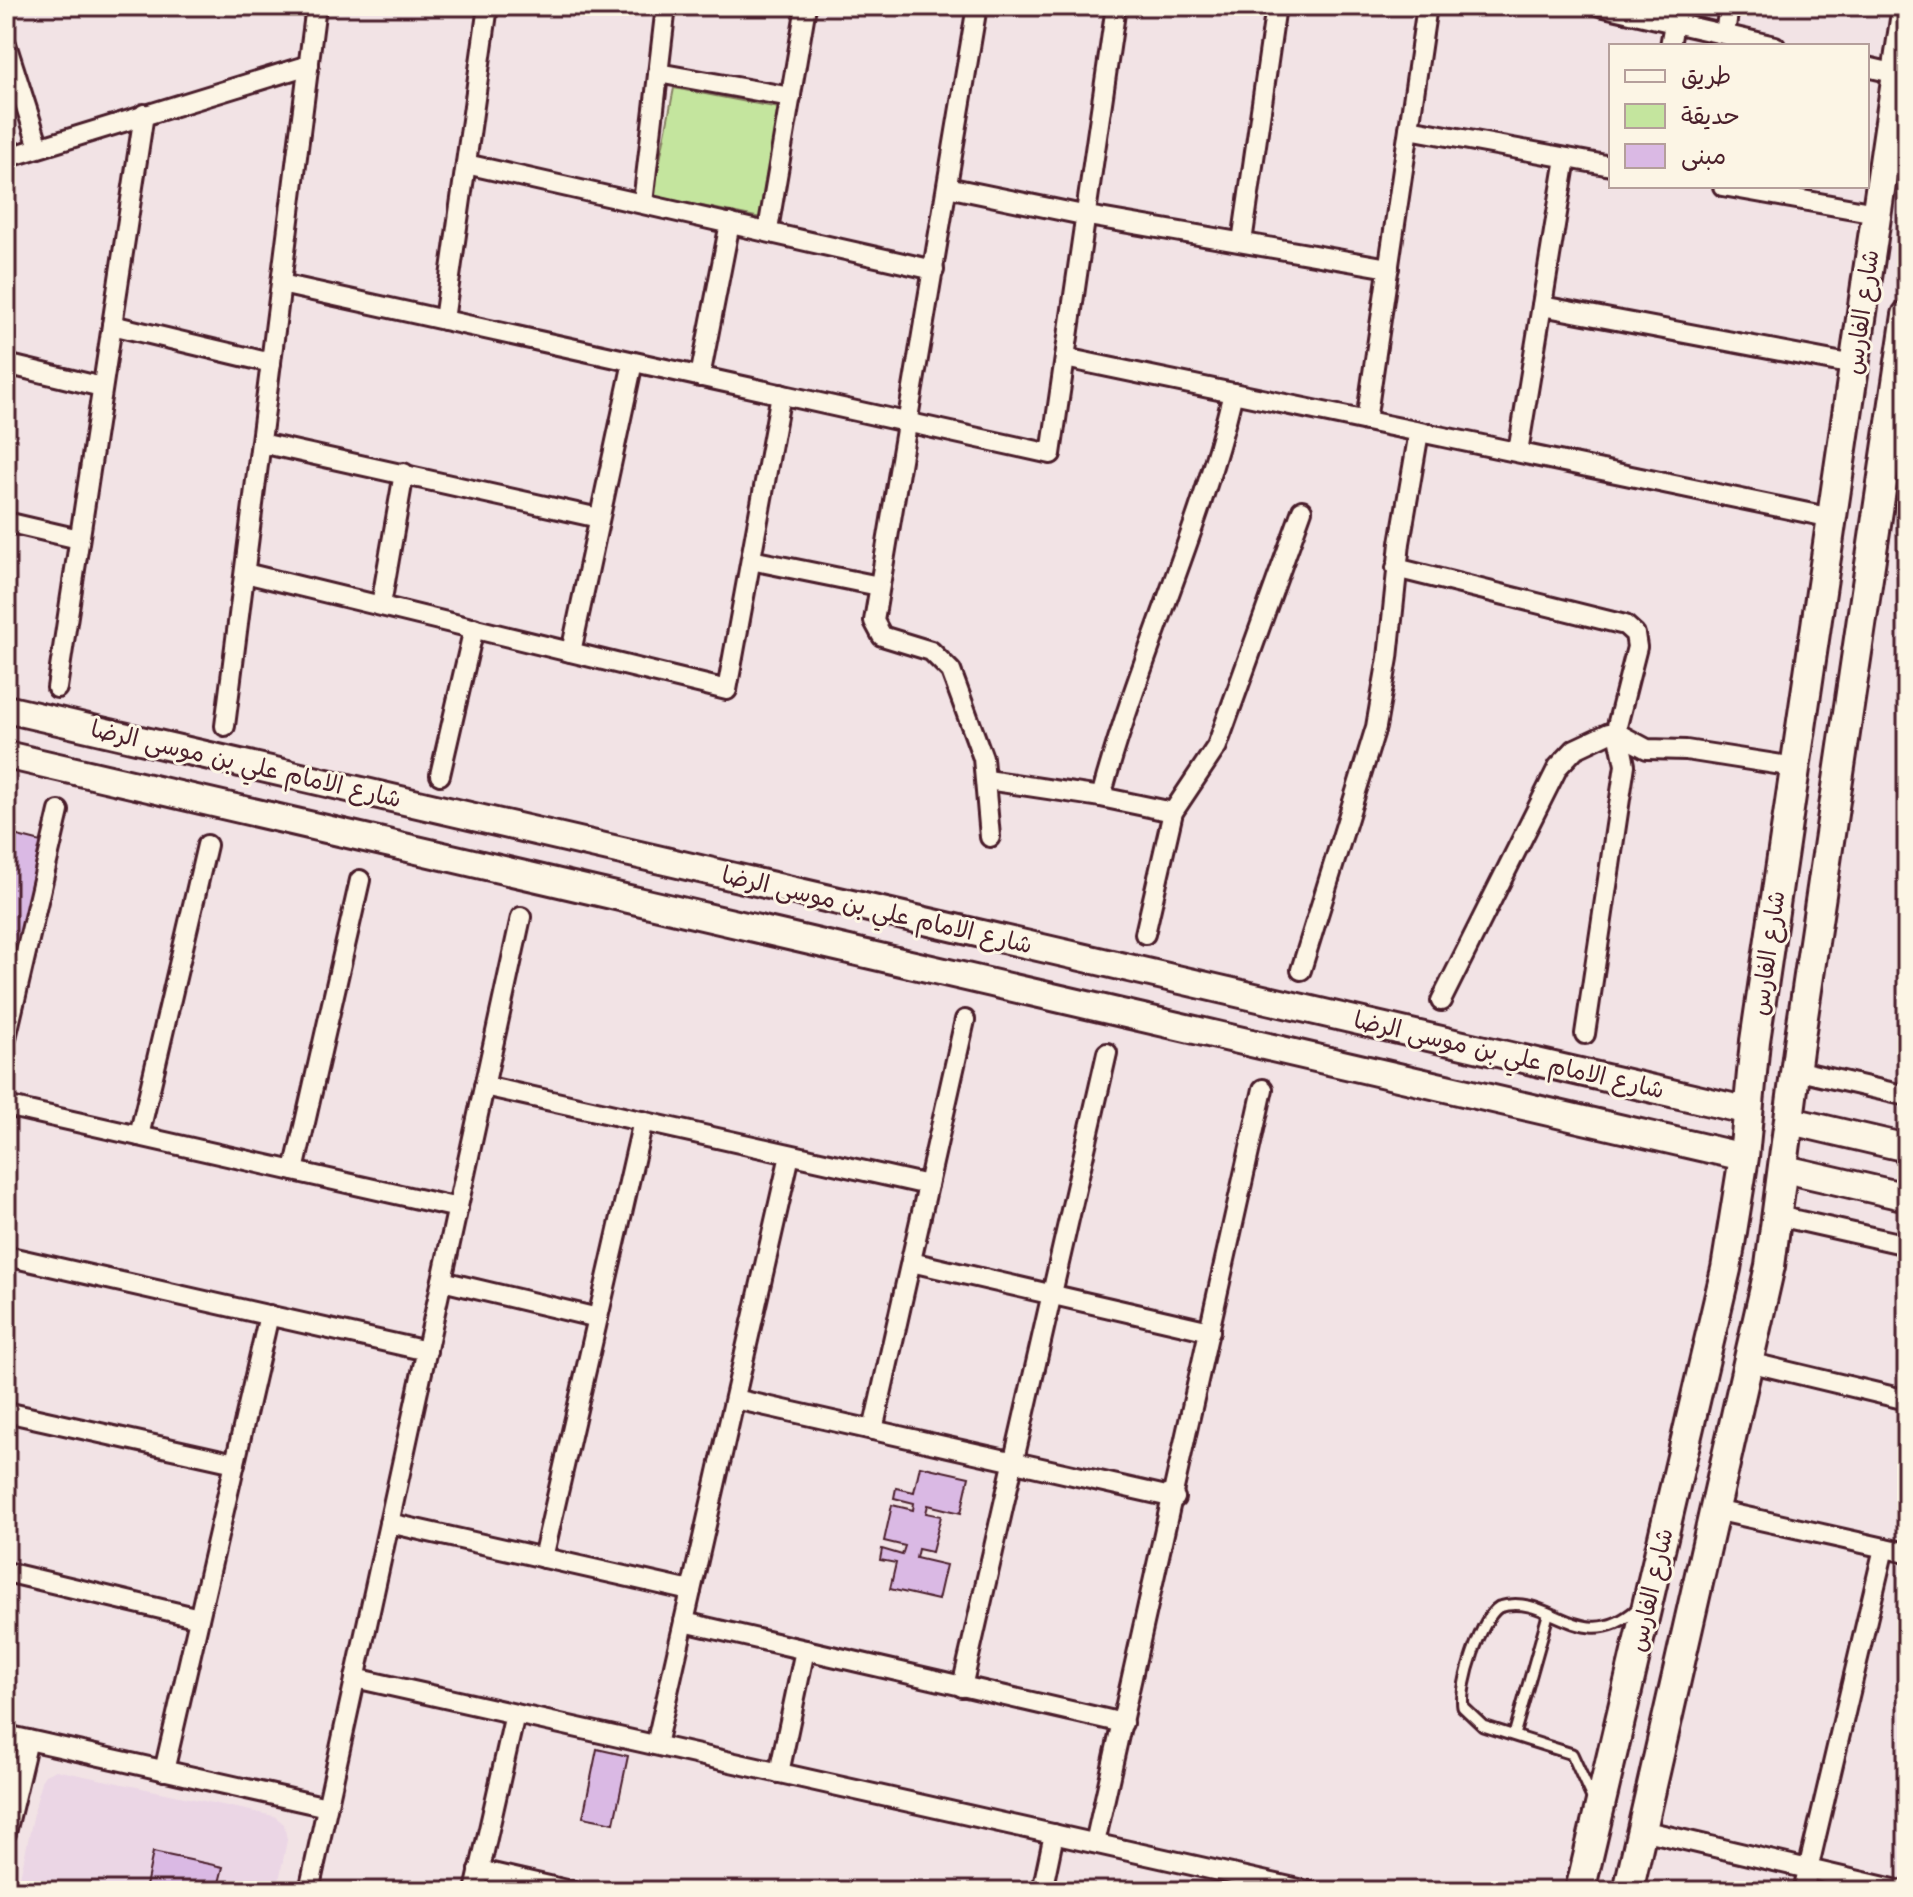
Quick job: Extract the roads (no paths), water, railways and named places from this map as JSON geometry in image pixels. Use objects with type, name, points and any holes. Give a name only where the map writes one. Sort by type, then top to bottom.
[{"type":"main road","name":"شارع الفارس","points":[[1580,1891],[1726,1269],[1744,1157],[1755,1041],[1907,6]]},
{"type":"main road","name":"شارع الفارس","points":[[1628,1891],[1778,1216],[1795,1070],[1897,448],[1907,315]]},
{"type":"main road","name":"شارع الامام علي بن موسى الرضا","points":[[6,709],[1749,1111]]},
{"type":"main road","name":"شارع الامام علي بن موسى الرضا","points":[[6,755],[1744,1157]]},
{"type":"main road","points":[[1631,1130],[1641,1086]]},
{"type":"main road","points":[[1749,1111],[1907,1148]]},
{"type":"main road","points":[[1744,1157],[1907,1197]]},
{"type":"street","points":[[225,726],[316,6]]},
{"type":"street","points":[[444,320],[488,6]]},
{"type":"street","points":[[643,203],[666,6]]},
{"type":"street","points":[[768,230],[806,6]]},
{"type":"street","points":[[977,6],[874,621],[878,631],[888,639],[931,651],[946,663],[977,738],[987,780],[990,837]]},
{"type":"street","points":[[1242,242],[1276,6]]},
{"type":"street","points":[[1366,421],[1427,6]]},
{"type":"street","points":[[1600,6],[1767,44]]},
{"type":"street","points":[[1725,34],[1729,6]]},
{"type":"street","points":[[281,284],[1051,454],[1088,216],[1110,7]]},
{"type":"street","points":[[1670,44],[1674,23]]},
{"type":"street","points":[[6,44],[39,147]]},
{"type":"street","points":[[6,158],[309,65]]},
{"type":"street","points":[[1869,67],[1897,74]]},
{"type":"street","points":[[658,73],[791,97]]},
{"type":"street","points":[[57,688],[144,114]]},
{"type":"street","points":[[1409,129],[1609,166]]},
{"type":"street","points":[[1518,452],[1566,158]]},
{"type":"street","points":[[466,164],[934,270]]},
{"type":"street","points":[[947,187],[1088,216],[1389,268]]},
{"type":"street","points":[[1734,188],[1876,213]]},
{"type":"street","points":[[700,377],[730,223]]},
{"type":"street","points":[[1542,306],[1854,365]]},
{"type":"street","points":[[112,325],[271,363]]},
{"type":"street","points":[[1065,358],[1832,518]]},
{"type":"street","points":[[571,652],[633,362]]},
{"type":"street","points":[[6,364],[102,387]]},
{"type":"street","points":[[1101,797],[1130,697],[1198,519],[1233,393]]},
{"type":"street","points":[[245,573],[727,690],[781,394]]},
{"type":"street","points":[[1301,970],[1376,727],[1388,658],[1396,568],[1419,432]]},
{"type":"street","points":[[261,443],[599,518]]},
{"type":"street","points":[[381,605],[404,473]]},
{"type":"street","points":[[1145,934],[1173,812],[1217,746],[1302,510]]},
{"type":"street","points":[[6,522],[79,539]]},
{"type":"street","points":[[751,560],[879,586]]},
{"type":"street","points":[[1396,568],[1631,628],[1637,647],[1617,733],[1625,765],[1585,1034]]},
{"type":"street","points":[[440,775],[474,628]]},
{"type":"street","points":[[1441,1001],[1558,767],[1586,742],[1617,733],[1647,749],[1686,750],[1795,767]]},
{"type":"street","points":[[987,780],[1101,797],[1173,812]]},
{"type":"street","points":[[6,1038],[13,975],[59,811]]},
{"type":"street","points":[[139,1136],[207,845]]},
{"type":"street","points":[[294,1171],[360,880]]},
{"type":"street","points":[[309,1891],[521,917]]},
{"type":"street","points":[[873,1430],[965,1020]]},
{"type":"street","points":[[962,1687],[1107,1053]]},
{"type":"street","points":[[1795,1070],[1907,1096]]},
{"type":"street","points":[[484,1086],[928,1185]]},
{"type":"street","points":[[1095,1843],[1175,1498],[1263,1089]]},
{"type":"street","points":[[6,1106],[458,1208]]},
{"type":"street","points":[[543,1558],[643,1121]]},
{"type":"street","points":[[656,1745],[790,1155]]},
{"type":"street","points":[[1778,1216],[1907,1245]]},
{"type":"street","points":[[6,1256],[427,1351]]},
{"type":"street","points":[[911,1262],[1210,1331]]},
{"type":"street","points":[[442,1281],[598,1318]]},
{"type":"street","points":[[164,1771],[269,1315]]},
{"type":"street","points":[[1748,1362],[1907,1400]]},
{"type":"street","points":[[735,1399],[1175,1498]]},
{"type":"street","points":[[6,1412],[235,1463]]},
{"type":"street","points":[[1715,1510],[1907,1553]]},
{"type":"street","points":[[389,1523],[691,1591]]},
{"type":"street","points":[[1803,1891],[1884,1548]]},
{"type":"street","points":[[6,1572],[199,1618]]},
{"type":"street","points":[[684,1622],[1123,1723]]},
{"type":"street","points":[[779,1773],[805,1650]]},
{"type":"street","points":[[355,1678],[1095,1843],[1232,1883],[1308,1891]]},
{"type":"street","points":[[475,1891],[515,1714]]},
{"type":"street","points":[[6,1735],[327,1807]]},
{"type":"street","points":[[6,1833],[28,1740]]},
{"type":"street","points":[[1642,1830],[1902,1891]]},
{"type":"street","points":[[1042,1891],[1054,1834]]},
{"type":"street","points":[[479,1870],[571,1891]]},
{"type":"lane","points":[[1595,1825],[1591,1792],[1572,1754],[1483,1726],[1463,1707],[1463,1694],[1487,1615],[1505,1605],[1521,1605],[1588,1628],[1605,1628],[1627,1617],[1650,1594]]},
{"type":"lane","points":[[1514,1735],[1548,1615]]}]
